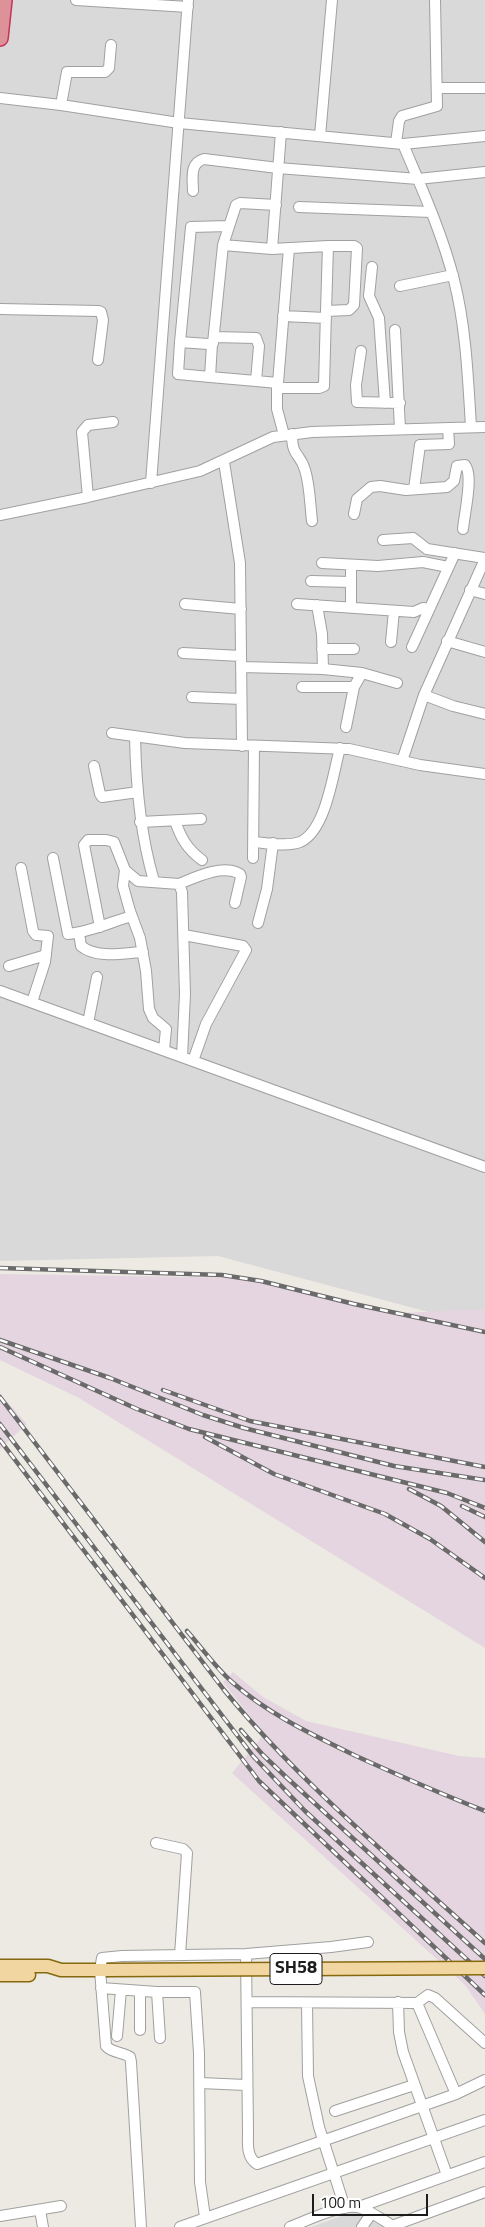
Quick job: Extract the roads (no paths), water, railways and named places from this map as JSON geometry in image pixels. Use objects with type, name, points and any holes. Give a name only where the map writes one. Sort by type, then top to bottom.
[{"type":"highway","points":[[0,38],[4,0]]},
{"type":"main road","name":"SH58","points":[[0,1966],[48,1966],[61,1970]]},
{"type":"main road","name":"SH58","points":[[0,1975],[47,1974],[61,1970],[485,1968]]},
{"type":"street","points":[[76,0],[188,4],[151,483]]},
{"type":"street","points":[[320,136],[332,0]]},
{"type":"street","points":[[435,0],[437,103],[434,109],[402,116],[399,121],[400,144],[418,179],[453,275],[458,298],[467,370],[471,427]]},
{"type":"street","points":[[61,105],[67,72],[105,72],[109,68],[111,45]]},
{"type":"street","points":[[437,88],[485,88]]},
{"type":"street","points":[[0,98],[61,105],[179,123],[400,144],[485,136]]},
{"type":"street","points":[[272,249],[281,132]]},
{"type":"street","points":[[193,191],[194,166],[199,160],[418,179],[485,172]]},
{"type":"street","points":[[210,377],[223,245],[229,226],[238,203],[276,205]]},
{"type":"street","points":[[299,207],[431,212]]},
{"type":"street","points":[[229,226],[191,227],[178,374],[256,381],[278,385],[319,388],[324,386],[328,246]]},
{"type":"street","points":[[223,245],[272,249],[328,246],[354,246],[357,248],[354,305],[349,310],[326,315],[283,316]]},
{"type":"street","points":[[289,248],[277,409],[292,448],[304,464],[312,521]]},
{"type":"street","points":[[372,267],[369,296],[379,318],[384,403]]},
{"type":"street","points":[[400,286],[453,275]]},
{"type":"street","points":[[0,309],[101,312],[103,320],[98,360]]},
{"type":"street","points":[[395,330],[400,429]]},
{"type":"street","points":[[180,342],[256,338],[259,342],[256,381]]},
{"type":"street","points":[[361,351],[356,401],[359,403],[400,403]]},
{"type":"street","points":[[88,498],[82,432],[88,425],[113,422]]},
{"type":"street","points":[[0,515],[88,498],[200,472],[273,437],[312,432],[485,427]]},
{"type":"street","points":[[414,489],[420,445],[448,444],[448,428]]},
{"type":"street","points":[[224,462],[238,548],[241,609],[242,746]]},
{"type":"street","points":[[354,514],[358,499],[371,487],[414,489],[447,487],[454,481],[457,466],[467,466],[468,487],[463,529]]},
{"type":"street","points":[[383,540],[413,538],[427,549],[485,559],[424,695],[402,761]]},
{"type":"street","points":[[412,647],[455,553]]},
{"type":"street","points":[[322,562],[387,566],[422,562],[448,567]]},
{"type":"street","points":[[351,565],[351,607]]},
{"type":"street","points":[[311,581],[351,582]]},
{"type":"street","points":[[470,590],[485,594]]},
{"type":"street","points":[[185,604],[241,609]]},
{"type":"street","points":[[297,604],[414,612],[423,608],[429,609]]},
{"type":"street","points":[[316,605],[322,634],[323,668]]},
{"type":"street","points":[[391,642],[394,611]]},
{"type":"street","points":[[447,641],[485,652]]},
{"type":"street","points":[[322,649],[354,649]]},
{"type":"street","points":[[183,653],[241,661],[362,673],[397,683]]},
{"type":"street","points":[[346,727],[354,687],[362,673]]},
{"type":"street","points":[[302,687],[354,687]]},
{"type":"street","points":[[424,695],[460,708],[485,714]]},
{"type":"street","points":[[192,697],[241,699]]},
{"type":"street","points":[[112,733],[170,742],[359,750],[402,761],[485,774]]},
{"type":"street","points":[[135,737],[140,822],[154,881]]},
{"type":"street","points":[[253,858],[254,746]]},
{"type":"street","points":[[254,842],[300,842],[316,827],[324,810],[340,748]]},
{"type":"street","points":[[94,766],[102,797],[138,792]]},
{"type":"street","points":[[140,822],[201,819]]},
{"type":"street","points":[[175,820],[184,844],[202,860]]},
{"type":"street","points":[[100,927],[84,845],[86,841],[106,840],[114,842],[125,870],[123,886],[139,932],[149,1009],[153,1018],[166,1030],[164,1050]]},
{"type":"street","points":[[258,923],[267,890],[273,843]]},
{"type":"street","points":[[53,858],[68,934],[79,933],[132,916]]},
{"type":"street","points":[[21,868],[33,931],[36,935],[48,936],[46,955],[32,1002]]},
{"type":"street","points":[[125,870],[141,882],[154,881],[179,884],[216,872],[234,872],[240,874],[234,903]]},
{"type":"street","points":[[179,884],[184,935],[185,994],[182,1057]]},
{"type":"street","points":[[79,933],[81,946],[86,950],[108,954],[143,952]]},
{"type":"street","points":[[184,935],[244,946],[246,950],[206,1024],[193,1060]]},
{"type":"street","points":[[9,966],[46,955]]},
{"type":"street","points":[[88,1023],[98,977]]},
{"type":"street","points":[[0,991],[485,1167]]},
{"type":"street","points":[[156,1844],[183,1849],[187,1852],[180,1955]]},
{"type":"street","points":[[141,2227],[131,2062],[130,2058],[124,2054],[106,2046],[101,1988],[103,1970],[100,1961],[107,1956],[246,1954],[368,1942]]},
{"type":"street","points":[[246,1954],[248,2138],[252,2161],[257,2164],[456,2094],[485,2080]]},
{"type":"street","points":[[101,1988],[157,1992],[195,1992],[200,2083],[200,2182],[205,2217]]},
{"type":"street","points":[[117,2036],[121,1990]]},
{"type":"street","points":[[140,1991],[140,2030]]},
{"type":"street","points":[[157,1992],[160,2038]]},
{"type":"street","points":[[247,2002],[417,2003],[428,1995],[435,1998],[485,2043]]},
{"type":"street","points":[[398,2002],[399,2032],[414,2085],[447,2176]]},
{"type":"street","points":[[307,2003],[308,2076],[323,2140],[345,2208]]},
{"type":"street","points":[[417,2003],[456,2094]]},
{"type":"street","points":[[200,2083],[246,2085]]},
{"type":"street","points":[[335,2112],[414,2085]]},
{"type":"street","points":[[180,2227],[485,2120]]},
{"type":"street","points":[[290,2227],[345,2208],[359,2207],[485,2162]]},
{"type":"street","points":[[359,2207],[393,2226],[485,2192]]},
{"type":"street","points":[[0,2216],[61,2206]]},
{"type":"street","points":[[40,2210],[44,2227]]},
{"type":"street","points":[[362,2227],[372,2214]]},
{"type":"railway","points":[[0,1268],[222,1275],[261,1281],[354,1304],[485,1332]]},
{"type":"railway","points":[[0,1340],[110,1378],[203,1415],[244,1428],[394,1466],[485,1480]]},
{"type":"railway","points":[[0,1347],[137,1409],[189,1429],[447,1493],[485,1508]]},
{"type":"railway","points":[[163,1390],[250,1421],[485,1467]]},
{"type":"railway","points":[[0,1397],[224,1690],[254,1725],[317,1790],[485,1943]]},
{"type":"railway","points":[[0,1424],[253,1756],[305,1811],[485,1976]]},
{"type":"railway","points":[[205,1437],[274,1474],[385,1514],[430,1539],[485,1578]]},
{"type":"railway","points":[[0,1440],[259,1781],[485,1995]]},
{"type":"railway","points":[[409,1489],[441,1506],[485,1542]]},
{"type":"railway","points":[[462,1506],[485,1517]]},
{"type":"railway","points":[[187,1631],[214,1664],[232,1682],[276,1714],[307,1732],[356,1756],[485,1811]]},
{"type":"railway","points":[[241,1730],[286,1777],[485,1959]]}]
